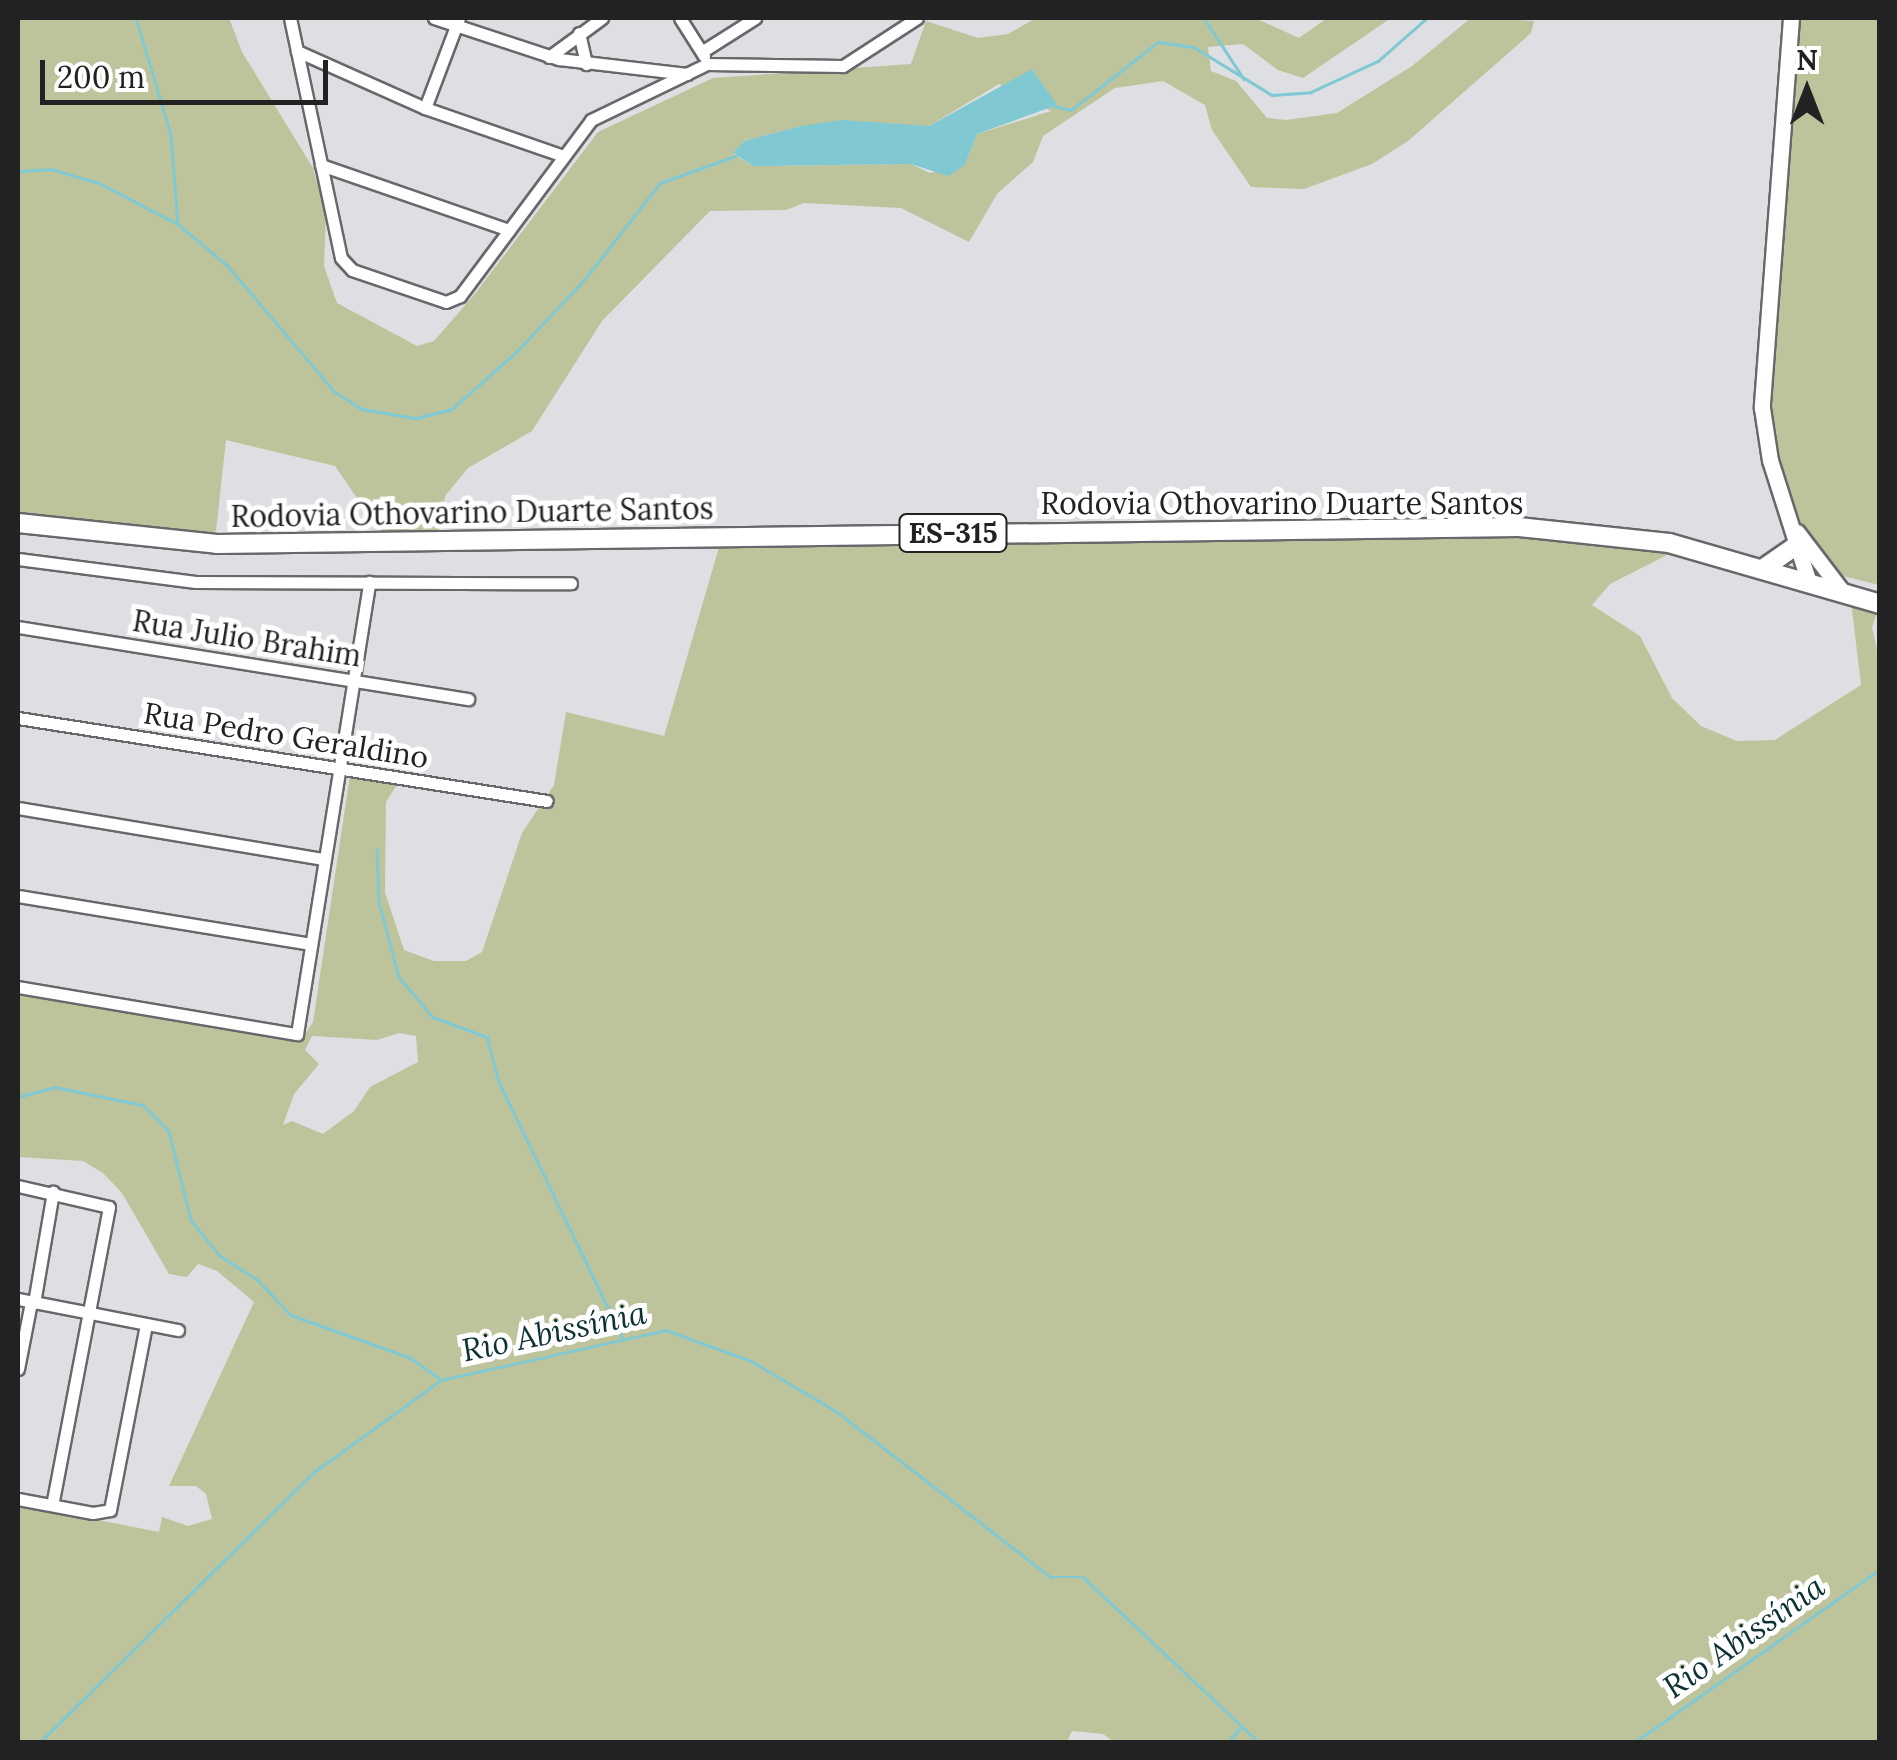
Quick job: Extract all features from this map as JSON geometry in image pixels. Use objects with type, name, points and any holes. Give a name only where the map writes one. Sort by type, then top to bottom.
[{"type":"main road","name":"Rodovia Othovarino Duarte Santos","points":[[18,523],[217,544],[1519,527],[1669,543],[1808,580],[1880,604]]},
{"type":"main road","points":[[1764,568],[1797,545]]},
{"type":"street","points":[[290,18],[344,263],[423,295],[456,299],[591,120],[707,64],[843,66],[917,18]]},
{"type":"street","points":[[434,18],[458,22],[549,57],[687,74]]},
{"type":"street","points":[[549,57],[602,18]]},
{"type":"street","points":[[680,18],[707,64]]},
{"type":"street","points":[[702,51],[755,18]]},
{"type":"street","points":[[1791,18],[1762,408],[1770,460],[1808,580]]},
{"type":"street","points":[[425,108],[458,22]]},
{"type":"street","points":[[579,33],[586,64]]},
{"type":"street","points":[[297,52],[425,108],[564,156]]},
{"type":"street","points":[[640,69],[646,94]]},
{"type":"street","points":[[321,165],[509,230]]},
{"type":"street","points":[[1792,525],[1842,591]]},
{"type":"street","points":[[18,559],[196,582],[571,584]]},
{"type":"street","points":[[18,987],[297,1034],[370,582]]},
{"type":"street","name":"Rua Julio Brahim","points":[[18,626],[468,699]]},
{"type":"street","name":"Rua Pedro Geraldino","points":[[18,718],[547,802]]},
{"type":"street","points":[[18,808],[324,859]]},
{"type":"street","points":[[18,896],[311,944]]},
{"type":"street","points":[[18,1186],[108,1203],[52,1505]]},
{"type":"street","points":[[18,1369],[28,1301],[53,1192]]},
{"type":"street","points":[[28,1301],[178,1330]]},
{"type":"street","points":[[18,1499],[110,1510],[146,1324]]},
{"type":"green space","points":[[18,18],[229,18],[242,52],[313,168],[326,214],[324,266],[337,303],[417,346],[434,341],[474,295],[598,132],[713,78],[911,64],[926,21],[978,38],[1008,34],[1036,18],[1255,18],[1299,38],[1327,18],[1391,18],[1303,78],[1278,70],[1243,44],[1208,47],[1211,71],[1236,81],[1267,118],[1286,120],[1337,113],[1412,66],[1471,18],[1534,21],[1531,33],[1408,141],[1372,164],[1304,189],[1251,187],[1212,130],[1205,105],[1163,81],[1115,88],[1043,136],[1033,162],[997,194],[969,242],[901,208],[804,203],[786,210],[710,211],[602,321],[532,431],[468,468],[445,496],[439,532],[381,533],[335,466],[226,440],[216,531],[195,536],[18,515]],"holes":[[[999,84],[1051,111],[977,134],[965,165],[930,173],[911,164],[753,166],[733,154],[744,141],[801,126],[929,126]]]},
{"type":"green space","points":[[1796,18],[1879,18],[1879,585],[1839,575],[1813,548],[1795,514],[1774,436],[1770,406]]},
{"type":"green space","points":[[1543,532],[1677,550],[1610,584],[1592,605],[1640,636],[1672,698],[1701,726],[1737,741],[1775,740],[1861,685],[1851,601],[1878,610],[1872,627],[1880,664],[1879,1742],[1114,1742],[1103,1734],[1072,1731],[1067,1742],[18,1742],[18,1504],[159,1532],[162,1517],[188,1526],[212,1519],[206,1494],[196,1486],[169,1486],[254,1302],[217,1271],[198,1264],[187,1277],[169,1274],[122,1193],[103,1173],[83,1161],[18,1157],[18,995],[113,1004],[300,1042],[313,1022],[350,775],[398,783],[386,802],[385,892],[404,950],[434,961],[466,961],[482,952],[522,833],[554,785],[566,712],[664,736],[720,544]],"holes":[[[399,1033],[416,1036],[418,1062],[370,1087],[354,1111],[323,1134],[292,1121],[283,1125],[294,1094],[319,1064],[305,1050],[312,1036],[377,1040]]]},
{"type":"water","points":[[1032,69],[1057,105],[977,134],[965,165],[948,176],[911,164],[753,166],[733,153],[744,141],[842,120],[929,126]]},
{"type":"waterway","points":[[136,18],[171,135],[178,224]]},
{"type":"waterway","points":[[1204,18],[1244,79]]},
{"type":"waterway","points":[[1054,106],[1071,110],[1158,42],[1194,47],[1272,95],[1311,92],[1378,61],[1427,18]]},
{"type":"waterway","points":[[18,171],[51,169],[99,183],[178,224],[228,266],[334,391],[362,409],[416,418],[452,409],[517,351],[584,280],[660,183],[735,156]]},
{"type":"waterway","points":[[377,849],[379,902],[399,977],[433,1017],[487,1037],[499,1082],[622,1337]]},
{"type":"waterway","points":[[18,1097],[55,1087],[143,1105],[169,1131],[191,1220],[219,1255],[258,1280],[291,1315],[411,1358],[440,1379]]},
{"type":"waterway","name":"Rio Abissínia","points":[[40,1742],[314,1472],[441,1380],[666,1330],[751,1361],[836,1411],[1051,1577],[1083,1577],[1259,1742]]},
{"type":"waterway","name":"Rio Abissínia","points":[[1635,1742],[1880,1569]]},
{"type":"waterway","points":[[1228,1742],[1240,1728]]}]
